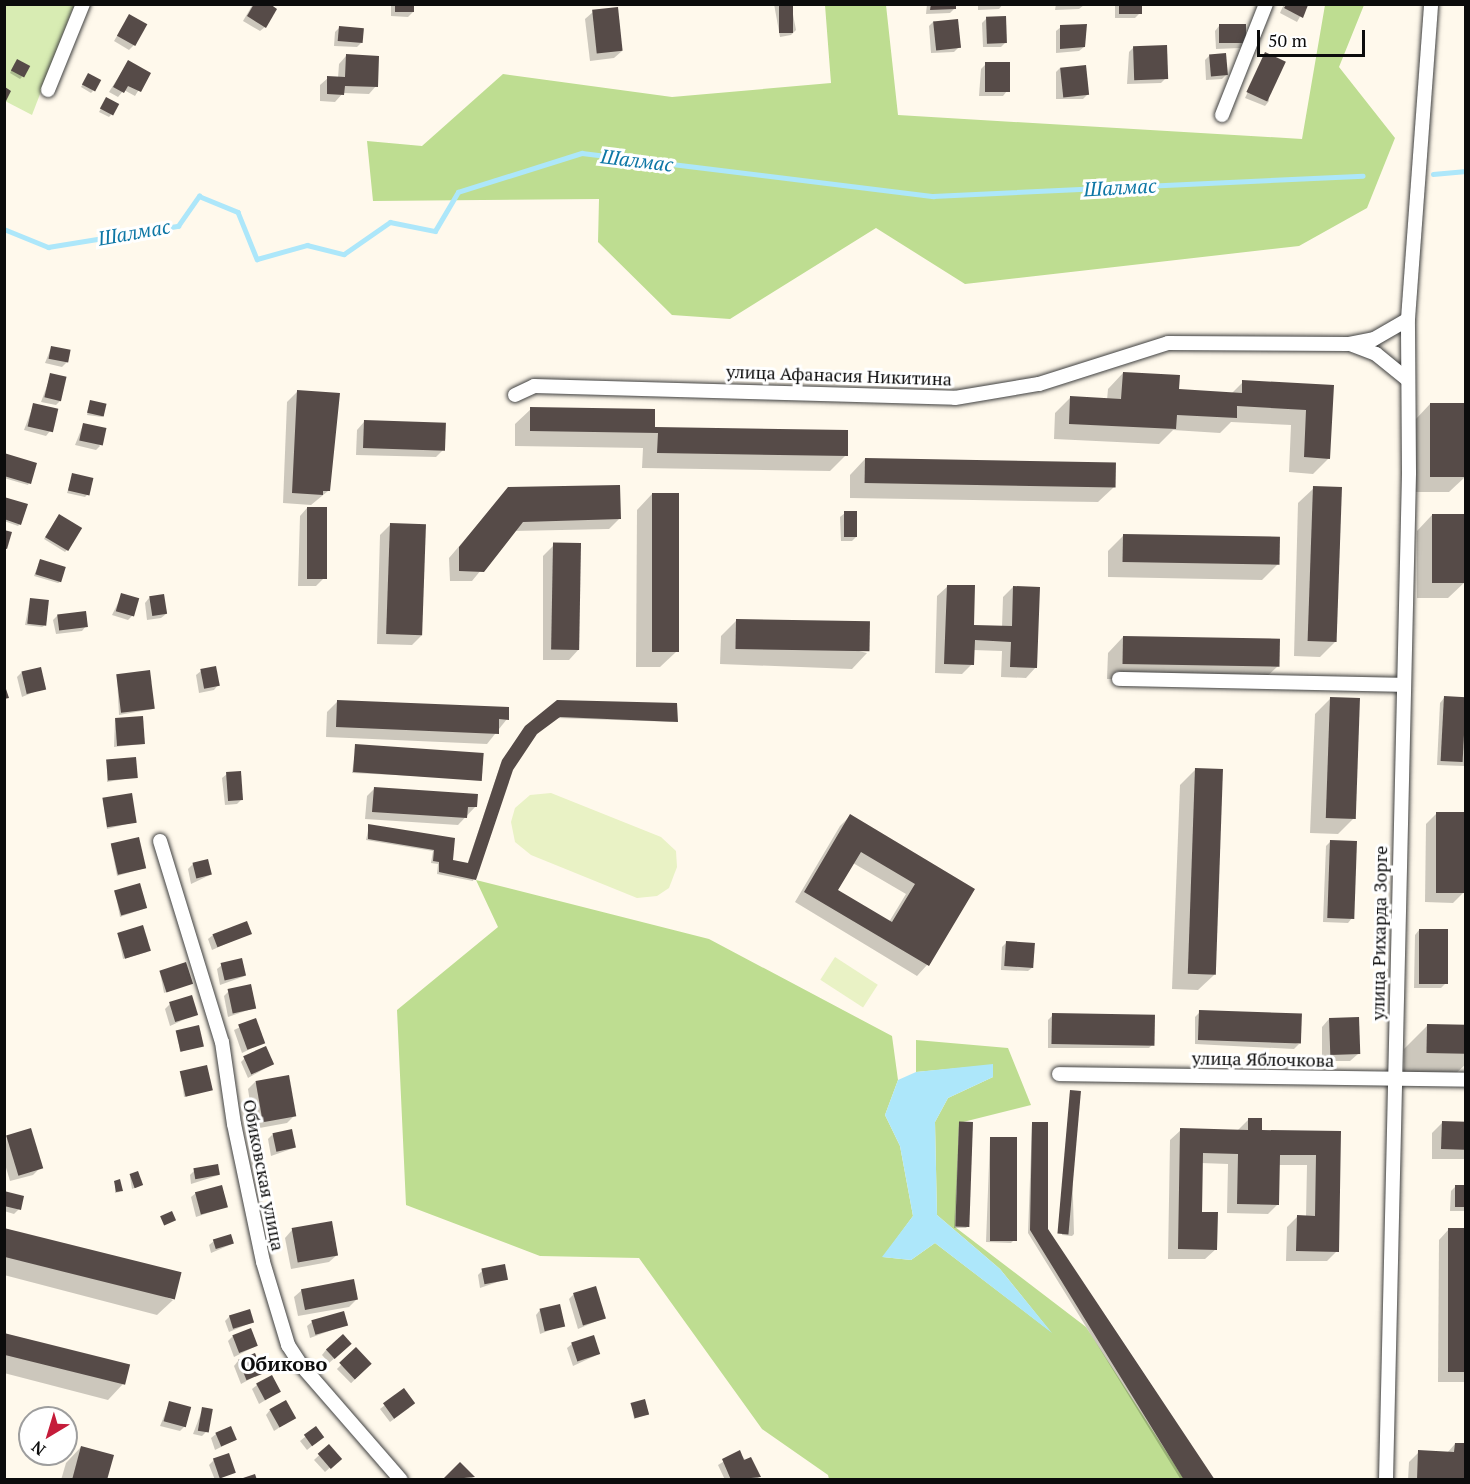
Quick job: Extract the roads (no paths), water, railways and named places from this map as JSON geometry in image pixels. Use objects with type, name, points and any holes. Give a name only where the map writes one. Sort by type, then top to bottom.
[{"type":"street","points":[[48,90],[83,4]]},
{"type":"street","points":[[1222,115],[1266,4]]},
{"type":"street","points":[[1408,383],[1408,319],[1430,11]]},
{"type":"street","name":"улица Афанасия Никитина","points":[[514,395],[534,386],[955,398],[1039,384],[1168,343],[1348,344],[1374,339],[1408,319]]},
{"type":"street","points":[[1348,344],[1377,354],[1408,383]]},
{"type":"street","name":"улица Рихарда Зорге","points":[[1386,1479],[1408,383]]},
{"type":"street","points":[[1119,679],[1403,685]]},
{"type":"street","name":"Обиковская улица","points":[[160,842],[222,1042],[234,1124],[263,1262],[288,1346],[301,1365],[401,1479]]},
{"type":"street","name":"улица Яблочкова","points":[[1059,1074],[1466,1080]]},
{"type":"water","points":[[993,1064],[993,1077],[948,1098],[935,1122],[937,1215],[1000,1269],[1052,1333],[935,1243],[911,1260],[882,1257],[913,1216],[900,1146],[885,1115],[898,1080],[916,1072]]},
{"type":"waterway","name":"Шалмас","points":[[4,229],[48,247],[178,226],[199,196],[238,212],[257,259],[307,245],[344,254],[390,222],[435,231],[458,192],[582,153],[933,196],[1363,176]]},
{"type":"waterway","name":"Шалмас","points":[[1433,174],[1466,171]]},
{"type":"district","name":"Обиково","points":[[284,1363]]}]
